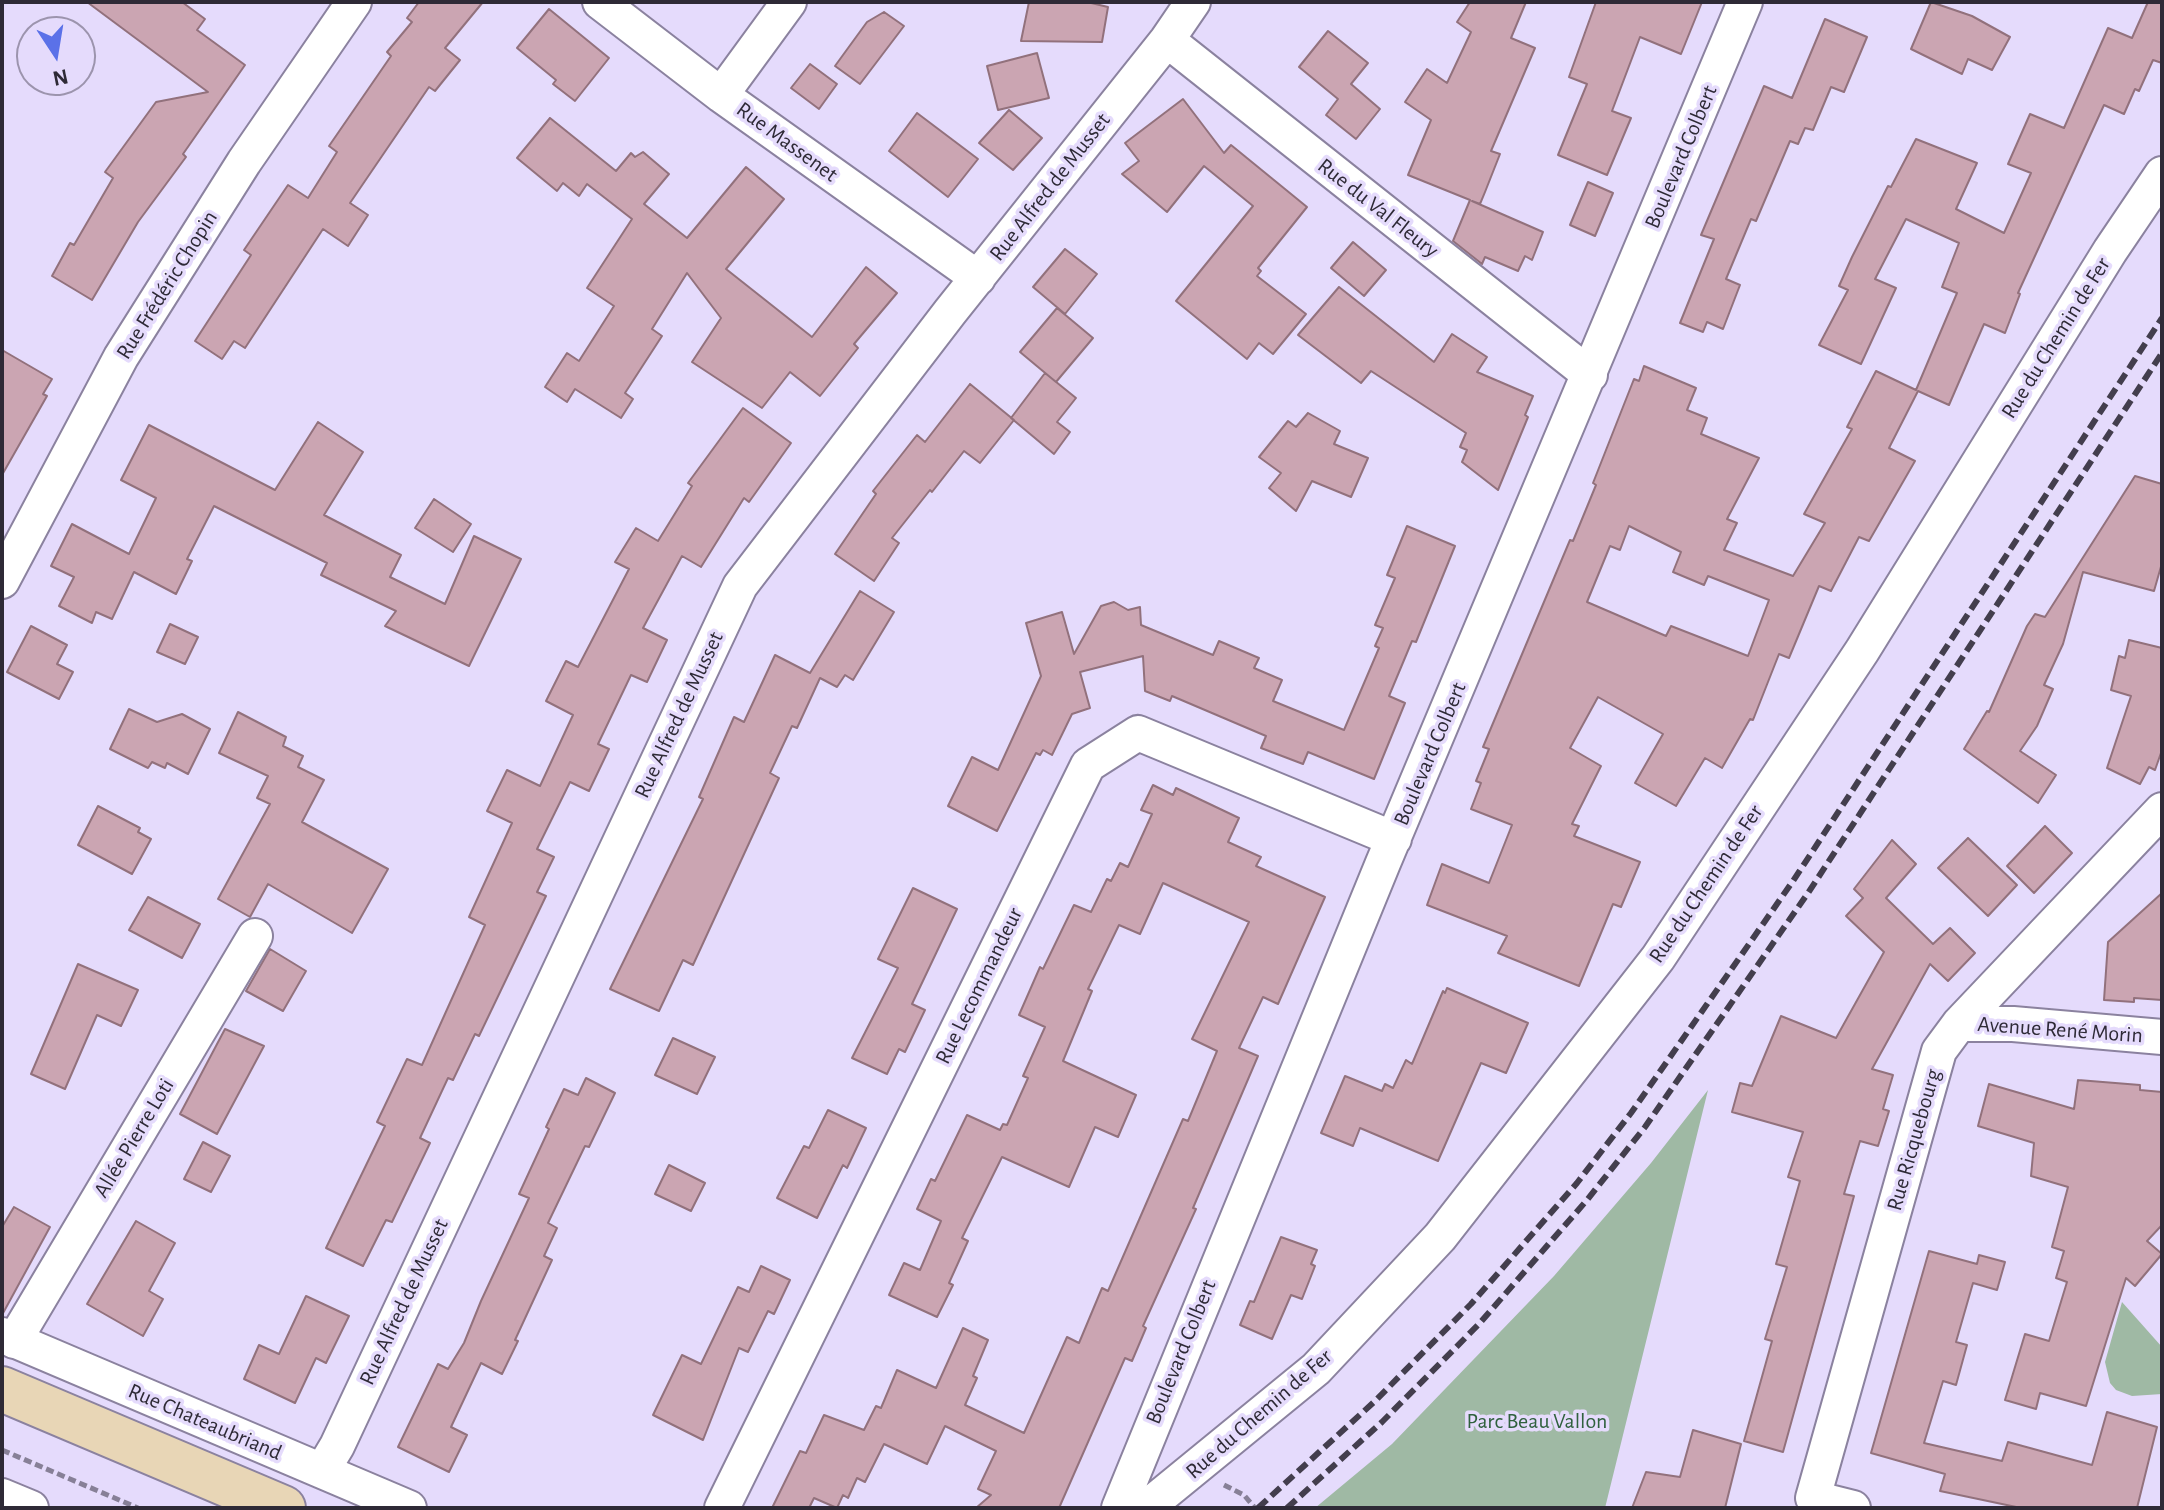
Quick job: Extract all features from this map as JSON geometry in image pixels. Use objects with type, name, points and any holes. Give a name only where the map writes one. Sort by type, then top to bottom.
[{"type":"street","name":"Rue Frédéric Chopin","points":[[2,581],[121,357],[244,162],[354,2]]},
{"type":"street","name":"Rue Massenet","points":[[600,2],[721,95],[978,278]]},
{"type":"street","points":[[721,95],[789,2]]},
{"type":"street","name":"Rue Alfred de Musset","points":[[322,1471],[337,1446],[740,586],[1167,40],[1193,2]]},
{"type":"street","name":"Boulevard Colbert","points":[[1119,1508],[1394,839],[1745,2]]},
{"type":"street","name":"Rue du Val Fleury","points":[[1167,40],[1590,375]]},
{"type":"street","name":"Rue du Chemin de Fer","points":[[1146,1508],[1316,1369],[1429,1248],[1658,958],[1862,651],[2110,251],[2162,174]]},
{"type":"street","name":"Rue Lecommandeur","points":[[722,1508],[1088,765],[1138,733],[1394,839]]},
{"type":"street","name":"Rue Ricquebourg","points":[[1853,1508],[1813,1498],[1939,1051],[1959,1024],[2162,810]]},
{"type":"street","name":"Allée Pierre Loti","points":[[8,1338],[255,936]]},
{"type":"street","name":"Avenue René Morin","points":[[1959,1024],[2013,1024],[2162,1037]]},
{"type":"street","name":"Rue Chateaubriand","points":[[8,1338],[409,1508]]},
{"type":"street","points":[[2,1389],[283,1508]]},
{"type":"street","points":[[2,1415],[221,1508]]},
{"type":"street","points":[[2,1496],[31,1508]]},
{"type":"path","points":[[2,1450],[138,1508]]},
{"type":"path","points":[[1244,1495],[1255,1508]]},
{"type":"green space","name":"Parc Beau Vallon","points":[[1708,1090],[1605,1508],[1315,1508],[1392,1444],[1554,1276],[1651,1163]]},
{"type":"green space","points":[[2122,1302],[2162,1347],[2162,1394],[2132,1396],[2116,1390],[2110,1383],[2105,1362]]},
{"type":"building","points":[[87,2],[182,2],[205,19],[197,30],[245,65],[183,154],[186,157],[138,222],[92,300],[52,276],[113,178],[105,172],[156,102],[208,92]]},
{"type":"building","points":[[419,2],[483,2],[445,48],[460,60],[435,91],[429,87],[350,203],[368,215],[348,246],[323,229],[245,348],[234,341],[222,359],[195,341],[251,255],[244,250],[288,185],[308,198],[337,152],[329,146],[391,56],[387,52],[412,22],[407,18]]},
{"type":"building","points":[[1029,2],[1087,2],[1108,7],[1102,42],[1021,41]]},
{"type":"building","points":[[1470,2],[1526,2],[1511,38],[1535,48],[1491,151],[1500,154],[1485,192],[1480,204],[1472,201],[1543,232],[1532,260],[1525,256],[1518,271],[1485,257],[1482,264],[1453,241],[1470,200],[1408,175],[1431,120],[1405,102],[1427,69],[1447,83],[1471,32],[1457,22]]},
{"type":"building","points":[[1596,2],[1702,2],[1681,54],[1640,37],[1612,111],[1631,118],[1607,175],[1558,155],[1587,84],[1569,77]]},
{"type":"building","points":[[1931,2],[1972,16],[2010,37],[1992,70],[1968,59],[1962,74],[1911,49]]},
{"type":"building","points":[[2148,2],[2162,2],[2162,63],[2153,60],[2124,114],[2104,105],[2018,293],[2005,333],[1984,324],[1949,405],[1918,391],[1889,448],[1915,461],[1869,541],[1859,537],[1831,591],[1819,586],[1789,658],[1779,654],[1753,720],[1750,719],[1722,768],[1705,758],[1676,806],[1635,783],[1663,734],[1598,697],[1570,748],[1601,766],[1572,824],[1579,826],[1574,836],[1640,862],[1621,907],[1613,904],[1579,986],[1498,953],[1507,936],[1427,905],[1442,864],[1489,883],[1512,825],[1471,809],[1481,783],[1476,781],[1489,749],[1483,747],[1596,485],[1593,483],[1634,379],[1639,381],[1644,366],[1696,388],[1687,410],[1707,418],[1701,434],[1759,458],[1727,519],[1737,523],[1724,550],[1793,576],[1825,523],[1804,514],[1852,429],[1847,427],[1876,371],[1916,390],[1957,293],[1942,287],[1959,243],[1906,219],[1875,279],[1896,288],[1861,364],[1819,345],[1848,290],[1839,286],[1852,257],[1916,139],[1977,163],[1956,209],[2004,233],[2031,173],[2008,164],[2030,114],[2064,128],[2108,28],[2132,38]],"holes":[[[1629,526],[1681,552],[1673,572],[1704,585],[1708,576],[1769,600],[1748,656],[1671,626],[1666,636],[1587,602],[1610,546],[1620,550]]]},
{"type":"building","points":[[549,9],[609,58],[575,101],[553,84],[556,80],[517,48]]},
{"type":"building","points":[[884,12],[904,26],[860,84],[835,66],[867,22]]},
{"type":"building","points":[[1825,19],[1867,37],[1844,92],[1831,87],[1813,130],[1805,128],[1798,144],[1790,141],[1756,221],[1751,219],[1726,279],[1740,285],[1723,329],[1707,322],[1703,332],[1680,323],[1714,239],[1701,235],[1764,86],[1792,98]]},
{"type":"building","points":[[1328,31],[1368,63],[1351,84],[1380,109],[1356,139],[1326,115],[1338,99],[1299,67]]},
{"type":"building","points":[[1037,53],[1049,98],[998,110],[987,66]]},
{"type":"building","points":[[810,64],[837,84],[819,109],[791,88]]},
{"type":"building","points":[[1183,99],[1224,153],[1231,145],[1307,207],[1258,268],[1261,271],[1257,276],[1306,314],[1273,354],[1259,343],[1247,359],[1176,301],[1253,206],[1204,166],[1167,212],[1122,174],[1139,161],[1125,143]]},
{"type":"building","points":[[1009,110],[1042,138],[1013,170],[979,143]]},
{"type":"building","points":[[917,113],[978,159],[948,197],[889,151]]},
{"type":"building","points":[[550,118],[616,171],[631,153],[635,157],[643,152],[669,174],[644,204],[687,238],[746,167],[784,199],[726,269],[812,337],[866,267],[897,293],[854,344],[858,348],[820,396],[790,372],[762,408],[692,362],[721,318],[687,273],[652,329],[662,336],[625,393],[633,399],[621,418],[575,389],[567,402],[545,387],[567,353],[579,361],[614,306],[587,288],[632,219],[587,184],[579,196],[563,183],[557,191],[517,158]]},
{"type":"building","points":[[1588,182],[1613,193],[1595,236],[1570,225]]},
{"type":"building","points":[[1353,242],[1386,270],[1364,296],[1331,268]]},
{"type":"building","points":[[1065,249],[1097,274],[1065,314],[1033,287]]},
{"type":"building","points":[[1339,287],[1434,362],[1452,334],[1487,357],[1477,372],[1533,396],[1525,415],[1528,417],[1498,490],[1462,462],[1467,450],[1460,447],[1466,433],[1371,371],[1361,383],[1298,335]]},
{"type":"building","points":[[1057,308],[1093,338],[1056,382],[1020,352]]},
{"type":"building","points":[[2,350],[52,379],[43,394],[47,396],[2,475]]},
{"type":"building","points":[[1045,373],[1076,398],[1057,422],[1070,432],[1054,454],[1011,418]]},
{"type":"building","points":[[970,384],[1014,420],[980,463],[964,451],[932,492],[930,490],[892,538],[899,543],[874,581],[835,554],[876,494],[873,491],[917,435],[925,442]]},
{"type":"building","points":[[743,408],[791,443],[749,502],[744,498],[701,567],[682,556],[643,628],[667,640],[647,682],[631,675],[598,744],[609,749],[589,791],[570,782],[537,849],[554,857],[537,892],[546,896],[479,1036],[475,1034],[453,1080],[448,1078],[420,1138],[430,1143],[392,1222],[386,1220],[363,1266],[326,1248],[385,1126],[377,1122],[407,1059],[422,1065],[485,925],[469,917],[512,823],[487,811],[507,770],[540,786],[573,715],[546,701],[566,661],[578,667],[629,569],[615,562],[636,528],[658,541],[692,486],[688,483]]},
{"type":"building","points":[[1308,413],[1340,431],[1334,444],[1368,458],[1351,497],[1312,481],[1296,511],[1269,488],[1281,473],[1259,457],[1288,421],[1296,427]]},
{"type":"building","points":[[318,422],[363,452],[324,515],[401,555],[390,577],[445,604],[474,536],[521,559],[469,666],[385,626],[396,611],[321,575],[327,563],[214,506],[187,559],[192,561],[176,594],[134,572],[112,619],[96,612],[92,623],[59,606],[74,577],[51,566],[72,524],[129,554],[156,498],[121,480],[149,425],[275,490]]},
{"type":"building","points":[[2135,476],[2162,484],[2162,563],[2154,591],[2083,572],[2063,644],[2044,685],[2053,689],[2037,726],[2020,751],[2056,775],[2038,803],[1964,749],[1989,712],[2027,626],[2035,614],[2045,617]]},
{"type":"building","points":[[434,499],[471,524],[453,552],[415,528]]},
{"type":"building","points":[[1407,526],[1455,546],[1416,642],[1412,641],[1389,696],[1405,703],[1374,779],[1308,752],[1303,764],[1261,748],[1266,736],[1172,696],[1170,701],[1145,691],[1143,656],[1080,672],[1090,708],[1072,714],[1052,755],[1043,750],[1040,755],[1036,753],[997,831],[948,806],[972,757],[998,770],[1041,676],[1026,623],[1062,612],[1074,654],[1101,606],[1114,602],[1128,610],[1140,607],[1141,625],[1213,655],[1219,641],[1259,658],[1254,668],[1282,680],[1273,701],[1344,730],[1379,648],[1375,646],[1383,628],[1375,625],[1395,578],[1387,575]]},
{"type":"building","points":[[860,591],[894,612],[853,680],[845,675],[837,687],[820,678],[797,728],[792,726],[770,773],[779,778],[693,965],[683,960],[659,1011],[610,989],[703,799],[699,797],[734,717],[744,722],[775,655],[810,673]]},
{"type":"building","points":[[170,624],[198,637],[185,664],[157,652]]},
{"type":"building","points":[[31,626],[67,645],[57,664],[73,672],[59,699],[7,672]]},
{"type":"building","points":[[2129,640],[2162,648],[2162,750],[2155,770],[2149,767],[2140,784],[2107,768],[2131,696],[2111,690],[2119,656],[2125,658]]},
{"type":"building","points":[[129,709],[157,722],[182,714],[210,729],[188,774],[167,763],[165,768],[152,762],[148,768],[110,749]]},
{"type":"building","points":[[238,712],[286,737],[283,746],[303,756],[298,767],[324,780],[302,822],[388,869],[352,933],[268,884],[250,917],[218,899],[270,804],[257,798],[268,776],[219,753]]},
{"type":"building","points":[[1153,785],[1173,795],[1176,788],[1239,818],[1228,842],[1261,857],[1256,866],[1325,897],[1278,1004],[1263,997],[1239,1048],[1258,1056],[1193,1208],[1196,1209],[1143,1326],[1146,1328],[1132,1361],[1125,1358],[1059,1508],[976,1508],[991,1495],[978,1489],[996,1451],[945,1426],[927,1464],[884,1444],[865,1482],[857,1478],[848,1498],[843,1495],[837,1508],[814,1498],[809,1508],[772,1508],[800,1451],[806,1453],[824,1415],[864,1430],[876,1406],[881,1408],[897,1370],[936,1388],[963,1328],[988,1340],[965,1405],[1024,1433],[1067,1337],[1079,1343],[1102,1288],[1108,1291],[1183,1119],[1188,1121],[1217,1051],[1192,1039],[1249,922],[1163,883],[1140,934],[1119,925],[1088,989],[1092,991],[1063,1061],[1136,1095],[1118,1137],[1095,1127],[1069,1187],[1002,1157],[962,1238],[968,1241],[949,1283],[953,1285],[937,1317],[889,1295],[904,1263],[920,1270],[941,1221],[917,1209],[931,1179],[935,1181],[967,1115],[1000,1130],[1003,1124],[1007,1125],[1028,1078],[1023,1076],[1045,1027],[1019,1015],[1040,967],[1043,969],[1074,905],[1091,912],[1107,879],[1111,881],[1120,863],[1128,867],[1152,814],[1141,810]]},
{"type":"building","points":[[98,806],[140,828],[138,832],[151,839],[132,874],[78,845]]},
{"type":"building","points":[[2045,826],[2072,853],[2034,893],[2007,866]]},
{"type":"building","points":[[1968,838],[2017,885],[1988,916],[1938,868]]},
{"type":"building","points":[[1892,840],[1916,864],[1886,898],[1933,944],[1950,928],[1975,953],[1948,981],[1930,964],[1872,1069],[1893,1075],[1883,1109],[1889,1111],[1878,1146],[1860,1141],[1844,1194],[1854,1196],[1783,1452],[1744,1441],[1772,1341],[1765,1339],[1787,1267],[1776,1264],[1800,1181],[1788,1177],[1803,1132],[1732,1112],[1740,1083],[1752,1086],[1781,1016],[1836,1038],[1884,952],[1846,916],[1863,898],[1854,889]]},
{"type":"building","points":[[913,888],[957,909],[912,1004],[925,1010],[905,1052],[899,1049],[887,1074],[852,1058],[898,968],[878,959]]},
{"type":"building","points":[[2162,893],[2162,1000],[2104,1000],[2108,942]]},
{"type":"building","points":[[148,897],[200,924],[182,958],[129,930]]},
{"type":"building","points":[[270,949],[306,971],[283,1011],[246,991]]},
{"type":"building","points":[[78,964],[138,990],[121,1026],[97,1015],[65,1089],[31,1074]]},
{"type":"building","points":[[1447,988],[1528,1023],[1506,1073],[1481,1063],[1438,1161],[1360,1128],[1353,1146],[1321,1133],[1345,1076],[1382,1091],[1385,1084],[1393,1088],[1406,1060],[1412,1064]]},
{"type":"building","points":[[225,1029],[264,1046],[217,1134],[180,1114]]},
{"type":"building","points":[[673,1038],[715,1057],[697,1094],[655,1075]]},
{"type":"building","points":[[586,1078],[615,1093],[548,1223],[557,1228],[544,1256],[552,1260],[502,1374],[481,1363],[451,1427],[467,1435],[449,1472],[398,1447],[438,1364],[448,1369],[464,1343],[529,1198],[519,1194],[564,1089],[578,1095]]},
{"type":"building","points":[[2078,1080],[2140,1085],[2140,1090],[2162,1092],[2162,1225],[2147,1241],[2162,1254],[2135,1286],[2126,1278],[2086,1406],[2040,1393],[2036,1409],[2005,1400],[2025,1334],[2049,1341],[2067,1282],[2056,1278],[2064,1251],[2052,1247],[2068,1187],[2031,1176],[2034,1143],[1978,1126],[1989,1084],[2074,1109]]},
{"type":"building","points":[[828,1110],[866,1128],[847,1168],[843,1165],[817,1218],[777,1198],[804,1146],[809,1148]]},
{"type":"building","points":[[203,1142],[230,1156],[211,1192],[184,1179]]},
{"type":"building","points":[[669,1165],[705,1183],[691,1211],[655,1194]]},
{"type":"building","points":[[14,1207],[50,1227],[2,1315],[2,1227]]},
{"type":"building","points":[[136,1221],[175,1243],[149,1291],[163,1299],[143,1336],[87,1304]]},
{"type":"building","points":[[1281,1237],[1317,1250],[1311,1264],[1315,1266],[1302,1299],[1291,1295],[1272,1339],[1240,1325],[1250,1301],[1254,1302]]},
{"type":"building","points":[[1929,1251],[1977,1264],[1979,1255],[2005,1262],[1997,1290],[1973,1283],[1956,1342],[1967,1345],[1956,1385],[1943,1381],[1924,1443],[2002,1461],[2008,1442],[2092,1465],[2107,1412],[2157,1427],[2137,1508],[2021,1508],[1940,1491],[1945,1474],[1871,1453]]},
{"type":"building","points":[[761,1266],[790,1280],[774,1314],[768,1311],[748,1352],[739,1348],[703,1440],[653,1415],[682,1355],[701,1364],[738,1287],[749,1292]]},
{"type":"building","points":[[306,1296],[349,1316],[326,1363],[316,1358],[295,1403],[244,1379],[259,1345],[279,1354]]},
{"type":"building","points":[[1693,1430],[1741,1444],[1725,1508],[1632,1508],[1646,1472],[1680,1477]]},
{"type":"railway","points":[[1258,1508],[1374,1402],[1471,1304],[1577,1183],[1631,1113],[1793,881],[2162,318]]},
{"type":"railway","points":[[1287,1508],[1382,1422],[1479,1324],[1587,1200],[1645,1127],[1808,893],[2162,353]]}]
